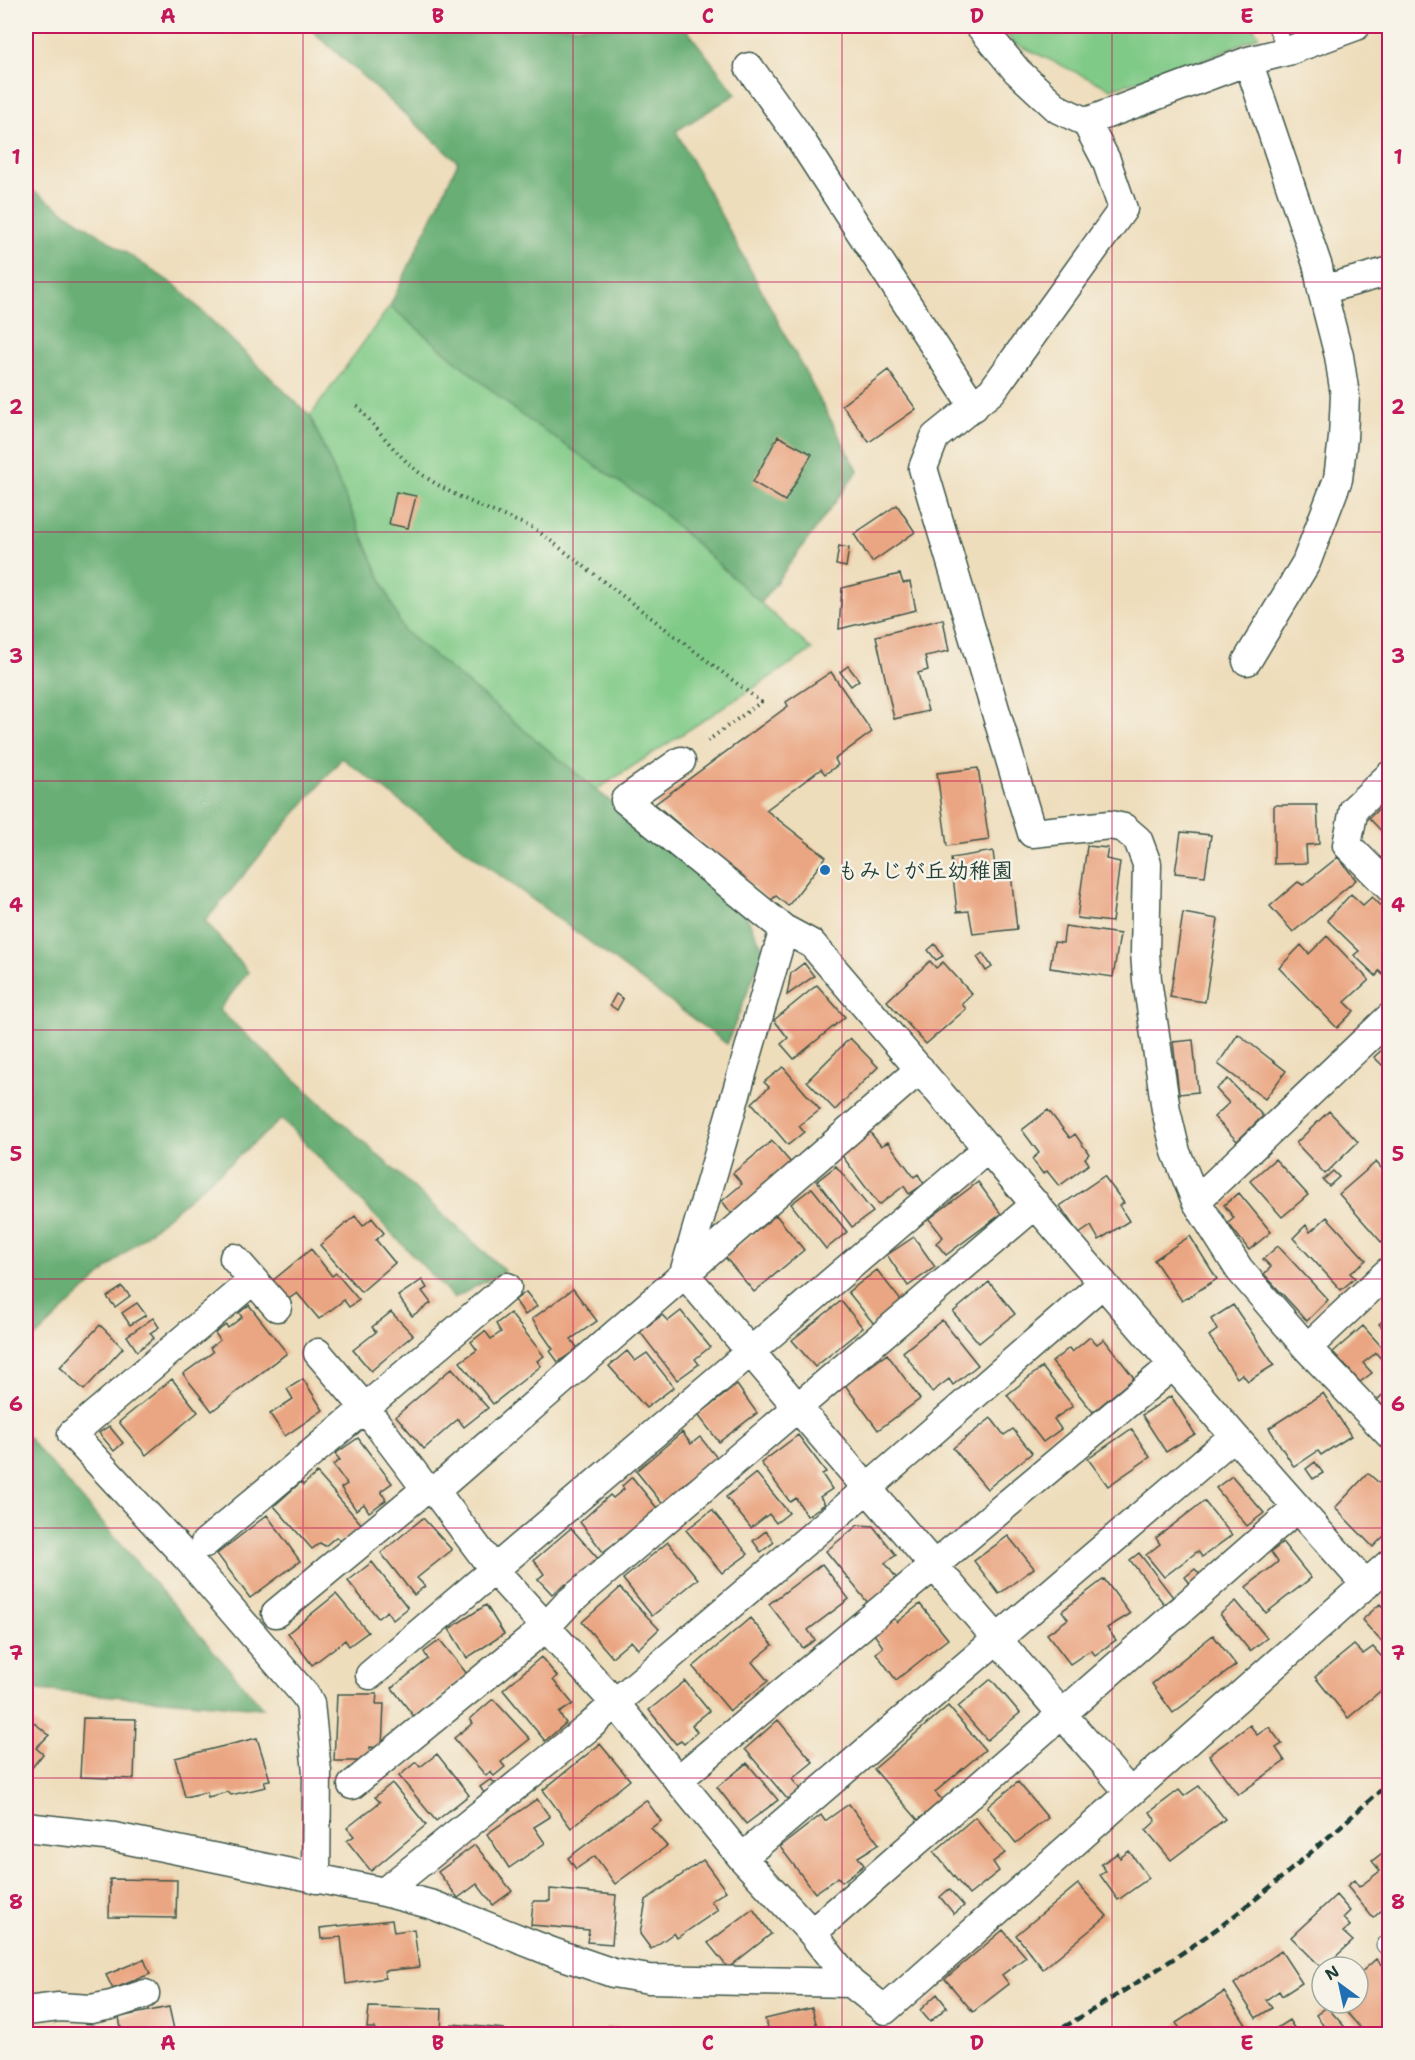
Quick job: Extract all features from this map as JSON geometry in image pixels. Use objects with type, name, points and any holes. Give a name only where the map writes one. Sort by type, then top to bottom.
[{"type":"street","points":[[980,26],[1017,71],[1058,109],[1086,122],[1106,160],[1123,209],[992,391],[935,437],[923,468],[1032,833],[1110,825],[1124,828],[1138,840],[1147,864],[1147,980],[1166,1110],[1176,1152],[1196,1201],[1239,1269],[1307,1348],[1389,1436]]},
{"type":"street","points":[[1086,122],[1248,61],[1288,51],[1356,26]]},
{"type":"street","points":[[1247,661],[1306,563],[1338,479],[1345,395],[1339,356],[1318,267],[1248,61]]},
{"type":"street","points":[[749,67],[795,131],[974,407]]},
{"type":"street","points":[[1322,290],[1389,271]]},
{"type":"street","points":[[681,761],[625,800],[784,929],[812,944],[1234,1436],[1366,1585]]},
{"type":"street","points":[[1389,775],[1354,809],[1347,845],[1389,888]]},
{"type":"street","points":[[684,1273],[784,929]]},
{"type":"street","points":[[1196,1201],[1389,1017]]},
{"type":"street","points":[[276,1613],[430,1490],[921,1069]]},
{"type":"street","points":[[370,1675],[988,1148]]},
{"type":"street","points":[[352,1785],[545,1628],[567,1604],[1036,1204]]},
{"type":"street","points":[[234,1258],[277,1307]]},
{"type":"street","points":[[1307,1348],[1389,1270]]},
{"type":"street","points":[[684,1273],[1060,1715],[1130,1793]]},
{"type":"street","points":[[253,1280],[72,1434],[188,1559],[310,1703],[317,1772],[316,1879]]},
{"type":"street","points":[[384,1892],[589,1727],[1103,1283]]},
{"type":"street","points":[[205,1544],[507,1287]]},
{"type":"street","points":[[318,1353],[365,1408],[494,1570],[615,1703],[742,1858],[813,1933],[851,1983],[885,2010],[1389,1563]]},
{"type":"street","points":[[678,1780],[1173,1365]]},
{"type":"street","points":[[742,1858],[1234,1436]]},
{"type":"street","points":[[813,1933],[1297,1508]]},
{"type":"street","points":[[26,1827],[114,1837],[384,1892],[433,1905],[552,1952],[614,1973],[650,1979],[851,1983]]},
{"type":"street","points":[[26,2011],[59,2007],[92,2009],[145,1994]]},
{"type":"lane","points":[[1275,26],[1288,51]]},
{"type":"path","points":[[357,406],[415,469],[442,488],[492,512],[534,528],[761,702],[681,761]]},
{"type":"green space","points":[[307,26],[684,26],[736,94],[676,131],[858,471],[761,603],[656,507],[520,414],[390,306],[458,162]]},
{"type":"green space","points":[[1002,26],[1252,26],[1259,36],[1203,60],[1111,89],[1012,42]]},
{"type":"green space","points":[[26,186],[176,286],[310,416],[403,630],[744,912],[764,950],[727,1044],[342,758],[205,921],[248,972],[219,1010],[505,1271],[454,1298],[282,1119],[120,1257],[26,1346]]},
{"type":"green space","points":[[390,306],[520,414],[656,507],[812,650],[596,790],[403,630],[310,416]]},
{"type":"green space","points":[[26,1435],[263,1708],[26,1689]]},
{"type":"building","points":[[888,370],[916,409],[869,442],[842,405]]},
{"type":"building","points":[[778,436],[812,454],[785,501],[753,482]]},
{"type":"building","points":[[396,492],[416,496],[408,528],[389,524]]},
{"type":"building","points":[[897,505],[915,532],[872,562],[854,534]]},
{"type":"building","points":[[839,546],[849,548],[846,567],[836,565]]},
{"type":"building","points":[[900,574],[903,583],[910,582],[916,610],[839,629],[842,588]]},
{"type":"building","points":[[943,619],[949,651],[925,656],[928,670],[918,673],[928,711],[894,719],[876,636]]},
{"type":"building","points":[[848,666],[859,680],[851,686],[840,672]]},
{"type":"building","points":[[831,672],[872,732],[835,759],[838,765],[825,774],[821,769],[766,810],[826,857],[788,906],[776,896],[770,901],[655,804],[788,706],[786,702]]},
{"type":"building","points":[[978,768],[989,840],[947,846],[937,773]]},
{"type":"building","points":[[1390,798],[1390,840],[1369,818]]},
{"type":"building","points":[[1274,805],[1317,805],[1319,844],[1306,845],[1307,863],[1274,864]]},
{"type":"building","points":[[1181,832],[1211,835],[1205,876],[1175,873]]},
{"type":"building","points":[[1087,846],[1108,848],[1106,859],[1120,862],[1112,922],[1077,918]]},
{"type":"building","points":[[993,851],[996,877],[1011,874],[1017,929],[973,934],[969,911],[957,912],[951,858]]},
{"type":"building","points":[[1338,857],[1356,880],[1293,932],[1270,906],[1298,882],[1303,885]]},
{"type":"building","points":[[1351,894],[1363,905],[1372,897],[1390,914],[1390,972],[1385,977],[1379,971],[1376,976],[1354,955],[1359,951],[1327,920]]},
{"type":"building","points":[[1183,913],[1218,919],[1205,1002],[1170,997]]},
{"type":"building","points":[[1065,926],[1120,934],[1113,977],[1050,968],[1054,942],[1063,943]]},
{"type":"building","points":[[1327,936],[1369,980],[1345,1002],[1354,1011],[1337,1028],[1279,968],[1301,945],[1309,954]]},
{"type":"building","points":[[935,944],[943,956],[936,960],[928,950]]},
{"type":"building","points":[[983,953],[992,967],[986,971],[977,957]]},
{"type":"building","points":[[930,961],[936,968],[943,962],[972,994],[962,1004],[966,1009],[926,1044],[887,1001]]},
{"type":"building","points":[[804,963],[814,976],[787,995],[791,973]]},
{"type":"building","points":[[817,985],[845,1017],[794,1059],[781,1044],[788,1038],[774,1020]]},
{"type":"building","points":[[616,994],[623,999],[617,1010],[610,1005]]},
{"type":"building","points":[[1238,1034],[1286,1071],[1265,1099],[1218,1064]]},
{"type":"building","points":[[850,1038],[878,1067],[835,1110],[807,1081]]},
{"type":"building","points":[[1193,1040],[1198,1092],[1179,1094],[1173,1042]]},
{"type":"building","points":[[1390,1043],[1390,1073],[1374,1057]]},
{"type":"building","points":[[783,1067],[820,1110],[799,1126],[804,1132],[788,1145],[752,1103],[769,1087],[764,1082]]},
{"type":"building","points":[[1228,1079],[1263,1116],[1237,1141],[1214,1117],[1229,1103],[1216,1089]]},
{"type":"building","points":[[1048,1110],[1070,1138],[1075,1134],[1089,1154],[1085,1158],[1089,1164],[1059,1186],[1047,1171],[1043,1174],[1032,1159],[1039,1153],[1022,1130]]},
{"type":"building","points":[[1329,1111],[1358,1142],[1325,1174],[1296,1143]]},
{"type":"building","points":[[869,1131],[881,1146],[888,1142],[914,1177],[918,1174],[924,1184],[909,1194],[904,1186],[879,1205],[840,1153]]},
{"type":"building","points":[[772,1141],[791,1163],[732,1214],[722,1201],[742,1184],[733,1173]]},
{"type":"building","points":[[1275,1159],[1308,1195],[1282,1217],[1250,1181]]},
{"type":"building","points":[[1376,1162],[1390,1178],[1390,1236],[1382,1243],[1339,1194]]},
{"type":"building","points":[[836,1166],[873,1212],[852,1227],[817,1181]]},
{"type":"building","points":[[1333,1171],[1339,1177],[1329,1186],[1323,1180]]},
{"type":"building","points":[[1104,1176],[1124,1203],[1119,1205],[1129,1221],[1099,1240],[1091,1226],[1079,1234],[1060,1206]]},
{"type":"building","points":[[978,1182],[1001,1214],[946,1255],[936,1243],[943,1237],[929,1219]]},
{"type":"building","points":[[812,1188],[847,1232],[826,1249],[791,1204]]},
{"type":"building","points":[[1239,1193],[1271,1232],[1249,1250],[1228,1223],[1234,1218],[1224,1205]]},
{"type":"building","points":[[776,1215],[804,1250],[754,1292],[725,1257]]},
{"type":"building","points":[[355,1216],[363,1226],[372,1218],[384,1233],[376,1240],[395,1263],[361,1292],[320,1245]]},
{"type":"building","points":[[1327,1217],[1366,1260],[1350,1273],[1355,1278],[1341,1290],[1293,1238],[1306,1225],[1310,1232]]},
{"type":"building","points":[[1190,1236],[1217,1279],[1182,1301],[1154,1260]]},
{"type":"building","points":[[914,1237],[935,1267],[908,1286],[887,1255]]},
{"type":"building","points":[[1278,1246],[1328,1300],[1307,1321],[1264,1274],[1271,1267],[1263,1259]]},
{"type":"building","points":[[311,1249],[332,1276],[336,1273],[359,1300],[349,1307],[344,1300],[319,1319],[297,1293],[286,1301],[271,1282]]},
{"type":"building","points":[[877,1270],[902,1302],[874,1324],[848,1292]]},
{"type":"building","points":[[422,1280],[427,1288],[422,1291],[431,1303],[412,1316],[398,1296]]},
{"type":"building","points":[[989,1282],[1015,1314],[979,1343],[953,1312]]},
{"type":"building","points":[[122,1287],[130,1296],[115,1307],[107,1297]]},
{"type":"building","points":[[573,1289],[597,1321],[571,1339],[578,1349],[558,1362],[550,1351],[553,1349],[532,1319]]},
{"type":"building","points":[[526,1292],[537,1306],[525,1315],[515,1300]]},
{"type":"building","points":[[841,1301],[863,1328],[815,1367],[792,1340]]},
{"type":"building","points":[[137,1303],[146,1315],[130,1325],[122,1313]]},
{"type":"building","points":[[249,1305],[287,1353],[212,1411],[183,1374],[213,1352],[210,1348],[220,1340],[215,1333],[226,1325],[228,1328],[242,1317],[239,1313]]},
{"type":"building","points":[[1233,1305],[1274,1365],[1248,1381],[1242,1374],[1237,1378],[1209,1336],[1217,1330],[1211,1319]]},
{"type":"building","points":[[681,1311],[710,1347],[695,1359],[699,1364],[677,1380],[640,1332],[662,1315],[668,1321]]},
{"type":"building","points":[[391,1312],[413,1335],[371,1371],[353,1350],[376,1332],[372,1327]]},
{"type":"building","points":[[510,1313],[544,1356],[537,1361],[541,1366],[493,1404],[460,1362],[477,1350],[471,1342],[485,1331],[491,1339],[501,1332],[496,1324]]},
{"type":"building","points":[[1390,1314],[1390,1335],[1379,1324]]},
{"type":"building","points":[[153,1318],[159,1327],[150,1333],[154,1338],[137,1351],[127,1336]]},
{"type":"building","points":[[942,1320],[978,1365],[953,1385],[949,1379],[932,1392],[903,1352]]},
{"type":"building","points":[[100,1325],[123,1348],[84,1390],[60,1367]]},
{"type":"building","points":[[1363,1326],[1388,1354],[1382,1360],[1376,1353],[1363,1363],[1372,1373],[1360,1382],[1333,1352]]},
{"type":"building","points":[[1090,1337],[1097,1344],[1104,1339],[1134,1378],[1093,1412],[1052,1362],[1069,1348],[1072,1352]]},
{"type":"building","points":[[627,1351],[635,1361],[647,1353],[674,1387],[646,1408],[609,1366]]},
{"type":"building","points":[[887,1354],[920,1399],[878,1430],[845,1385]]},
{"type":"building","points":[[1042,1367],[1073,1406],[1054,1419],[1061,1429],[1043,1442],[1007,1395]]},
{"type":"building","points":[[452,1368],[488,1408],[464,1427],[458,1419],[424,1449],[396,1416]]},
{"type":"building","points":[[172,1379],[198,1412],[146,1455],[119,1422]]},
{"type":"building","points":[[303,1379],[323,1410],[285,1436],[270,1414],[293,1399],[287,1389]]},
{"type":"building","points":[[737,1385],[757,1413],[719,1442],[698,1415]]},
{"type":"building","points":[[1390,1388],[1390,1413],[1377,1400]]},
{"type":"building","points":[[1323,1393],[1351,1436],[1321,1455],[1318,1451],[1294,1467],[1269,1428]]},
{"type":"building","points":[[1171,1396],[1195,1434],[1166,1452],[1142,1415]]},
{"type":"building","points":[[991,1418],[1004,1435],[1013,1429],[1032,1453],[987,1489],[953,1448]]},
{"type":"building","points":[[109,1426],[123,1443],[114,1451],[99,1433]]},
{"type":"building","points":[[1131,1429],[1150,1457],[1108,1486],[1088,1459]]},
{"type":"building","points":[[682,1432],[691,1444],[700,1437],[718,1459],[683,1485],[687,1489],[665,1507],[636,1471]]},
{"type":"building","points":[[798,1435],[826,1472],[822,1474],[832,1489],[820,1497],[825,1504],[807,1516],[796,1498],[790,1502],[761,1463]]},
{"type":"building","points":[[358,1438],[392,1483],[381,1491],[386,1500],[369,1512],[364,1504],[356,1510],[341,1488],[347,1484],[333,1465],[340,1460],[335,1454]]},
{"type":"building","points":[[1315,1462],[1323,1473],[1313,1479],[1306,1469]]},
{"type":"building","points":[[317,1473],[363,1526],[342,1542],[336,1537],[325,1546],[320,1543],[312,1549],[274,1506],[301,1482],[303,1485]]},
{"type":"building","points":[[756,1473],[789,1513],[776,1523],[769,1514],[751,1528],[726,1497]]},
{"type":"building","points":[[1368,1473],[1390,1493],[1390,1530],[1373,1547],[1335,1508]]},
{"type":"building","points":[[1232,1476],[1264,1513],[1247,1526],[1216,1488]]},
{"type":"building","points":[[632,1477],[660,1512],[622,1542],[620,1539],[603,1552],[580,1522],[610,1495],[613,1498],[624,1489],[622,1486]]},
{"type":"building","points":[[1204,1501],[1232,1535],[1202,1557],[1198,1551],[1164,1577],[1146,1555],[1160,1544],[1156,1538]]},
{"type":"building","points":[[712,1510],[748,1554],[722,1573],[686,1530]]},
{"type":"building","points":[[267,1515],[300,1561],[250,1598],[217,1554]]},
{"type":"building","points":[[423,1518],[452,1550],[417,1578],[425,1586],[414,1595],[381,1553]]},
{"type":"building","points":[[858,1525],[873,1526],[896,1555],[885,1563],[898,1580],[868,1603],[826,1551]]},
{"type":"building","points":[[571,1528],[600,1561],[569,1587],[566,1584],[552,1594],[538,1579],[544,1574],[534,1560]]},
{"type":"building","points":[[766,1531],[774,1542],[761,1552],[753,1541]]},
{"type":"building","points":[[1008,1536],[1034,1568],[999,1594],[974,1561]]},
{"type":"building","points":[[668,1542],[698,1579],[652,1616],[623,1579]]},
{"type":"building","points":[[1283,1543],[1311,1578],[1266,1613],[1246,1587],[1278,1562],[1271,1552]]},
{"type":"building","points":[[1139,1553],[1173,1597],[1164,1604],[1130,1560]]},
{"type":"building","points":[[372,1562],[408,1608],[393,1620],[387,1611],[378,1618],[348,1581]]},
{"type":"building","points":[[822,1564],[849,1599],[808,1630],[815,1640],[803,1648],[769,1604]]},
{"type":"building","points":[[1195,1569],[1203,1578],[1192,1586],[1185,1577]]},
{"type":"building","points":[[1104,1579],[1130,1614],[1107,1628],[1116,1640],[1095,1655],[1091,1650],[1070,1664],[1047,1634],[1068,1619],[1062,1611]]},
{"type":"building","points":[[620,1588],[659,1629],[638,1649],[631,1641],[612,1657],[582,1622]]},
{"type":"building","points":[[336,1594],[368,1632],[349,1646],[345,1640],[312,1665],[288,1633]]},
{"type":"building","points":[[1236,1601],[1267,1638],[1250,1651],[1220,1614]]},
{"type":"building","points":[[920,1604],[948,1639],[896,1680],[876,1653],[883,1647],[874,1634],[894,1618],[897,1622]]},
{"type":"building","points":[[1380,1604],[1386,1611],[1390,1609],[1390,1651],[1362,1620]]},
{"type":"building","points":[[486,1605],[504,1634],[467,1658],[449,1629]]},
{"type":"building","points":[[750,1618],[773,1645],[752,1662],[768,1681],[730,1711],[693,1667]]},
{"type":"building","points":[[1213,1635],[1236,1665],[1173,1713],[1152,1684]]},
{"type":"building","points":[[440,1640],[467,1674],[415,1718],[392,1688],[428,1659],[424,1652]]},
{"type":"building","points":[[1354,1645],[1363,1654],[1373,1647],[1390,1666],[1390,1683],[1348,1718],[1315,1677]]},
{"type":"building","points":[[541,1657],[557,1676],[553,1680],[573,1704],[559,1713],[566,1723],[545,1741],[503,1690]]},
{"type":"building","points":[[991,1679],[1020,1713],[987,1740],[958,1707]]},
{"type":"building","points":[[685,1681],[709,1711],[692,1725],[697,1732],[684,1744],[681,1741],[676,1744],[649,1710]]},
{"type":"building","points":[[337,1694],[377,1694],[376,1704],[384,1704],[382,1748],[370,1747],[369,1761],[334,1761]]},
{"type":"building","points":[[493,1699],[530,1739],[501,1762],[505,1767],[494,1776],[490,1772],[486,1776],[454,1738],[473,1723],[470,1719]]},
{"type":"building","points":[[948,1706],[985,1750],[935,1792],[942,1800],[918,1820],[874,1769]]},
{"type":"building","points":[[26,1716],[49,1735],[36,1748],[43,1754],[26,1775]]},
{"type":"building","points":[[83,1718],[136,1719],[134,1779],[80,1777]]},
{"type":"building","points":[[778,1720],[813,1762],[792,1779],[801,1790],[788,1800],[745,1749]]},
{"type":"building","points":[[1250,1725],[1257,1735],[1269,1727],[1282,1744],[1276,1748],[1285,1761],[1238,1795],[1209,1755]]},
{"type":"building","points":[[257,1738],[270,1780],[264,1781],[266,1787],[231,1795],[228,1792],[208,1797],[207,1792],[185,1797],[175,1758]]},
{"type":"building","points":[[600,1744],[630,1780],[571,1828],[543,1790]]},
{"type":"building","points":[[437,1754],[469,1795],[436,1821],[399,1776],[416,1762],[420,1767]]},
{"type":"building","points":[[747,1763],[778,1800],[746,1824],[717,1787]]},
{"type":"building","points":[[491,1779],[495,1784],[484,1793],[480,1787]]},
{"type":"building","points":[[1018,1782],[1048,1818],[1016,1843],[987,1807]]},
{"type":"building","points":[[392,1783],[426,1825],[371,1871],[347,1841],[354,1836],[347,1828],[380,1802],[375,1797]]},
{"type":"building","points":[[1199,1786],[1225,1819],[1171,1860],[1146,1830],[1156,1821],[1150,1812],[1179,1790],[1184,1796]]},
{"type":"building","points":[[537,1799],[550,1817],[534,1827],[545,1843],[509,1868],[487,1834]]},
{"type":"building","points":[[646,1800],[661,1821],[651,1828],[667,1846],[615,1884],[595,1856],[576,1869],[568,1858]]},
{"type":"building","points":[[849,1804],[879,1844],[858,1857],[864,1865],[842,1882],[838,1877],[815,1893],[780,1847],[821,1815],[825,1821]]},
{"type":"building","points":[[975,1817],[1005,1853],[993,1862],[999,1871],[969,1895],[934,1852]]},
{"type":"building","points":[[475,1845],[512,1891],[493,1905],[477,1884],[458,1898],[438,1872]]},
{"type":"building","points":[[1390,1847],[1390,1903],[1373,1918],[1347,1886],[1354,1880],[1359,1887],[1380,1871],[1372,1861]]},
{"type":"building","points":[[1129,1851],[1149,1878],[1118,1900],[1100,1875],[1106,1871],[1101,1864],[1118,1853],[1120,1858]]},
{"type":"building","points":[[703,1860],[726,1891],[711,1901],[718,1910],[677,1938],[674,1933],[651,1949],[640,1934],[646,1900]]},
{"type":"building","points":[[110,1879],[177,1880],[176,1918],[109,1917]]},
{"type":"building","points":[[1078,1884],[1107,1916],[1043,1969],[1016,1935]]},
{"type":"building","points":[[550,1889],[616,1895],[612,1944],[587,1942],[589,1930],[531,1925],[533,1901],[550,1901]]},
{"type":"building","points":[[949,1889],[964,1906],[954,1914],[940,1897]]},
{"type":"building","points":[[1336,1895],[1350,1911],[1343,1918],[1350,1926],[1343,1932],[1353,1941],[1337,1955],[1310,1956],[1291,1937]]},
{"type":"building","points":[[753,1909],[771,1934],[728,1968],[708,1943]]},
{"type":"building","points":[[392,1920],[394,1932],[414,1929],[419,1967],[384,1971],[385,1978],[346,1984],[341,1937],[321,1939],[320,1928]]},
{"type":"building","points":[[1003,1930],[1026,1957],[1002,1975],[1009,1984],[973,2012],[945,1979]]},
{"type":"building","points":[[1281,1951],[1302,1983],[1282,1996],[1279,1991],[1266,2000],[1272,2008],[1256,2018],[1234,1984]]},
{"type":"building","points":[[144,1959],[150,1974],[113,1989],[106,1975]]},
{"type":"building","points":[[1376,1959],[1390,1974],[1390,2019],[1371,2034],[1366,2034],[1349,2015],[1370,2015],[1370,1964]]},
{"type":"building","points":[[1224,1992],[1247,2026],[1234,2034],[1184,2034],[1176,2023]]},
{"type":"building","points":[[937,1994],[947,2007],[930,2022],[920,2010]]},
{"type":"building","points":[[169,2007],[175,2034],[122,2034],[119,2017]]},
{"type":"building","points":[[369,2007],[442,2009],[441,2034],[374,2034],[375,2028],[367,2028]]},
{"type":"building","points":[[812,2008],[819,2034],[760,2034],[759,2031],[768,2028],[765,2019]]},
{"type":"building","points":[[1316,2015],[1334,2015],[1351,2034],[1318,2034],[1325,2028]]},
{"type":"building","points":[[1289,2020],[1298,2034],[1267,2034]]},
{"type":"building","points":[[452,2024],[504,2029],[503,2034],[451,2034]]},
{"type":"building","points":[[605,2027],[621,2027],[622,2034],[606,2034]]},
{"type":"railway","points":[[1052,2034],[1138,1982],[1222,1925],[1287,1873],[1390,1782]]},
{"type":"place","name":"もみじが丘幼稚園","points":[[825,870]]}]
